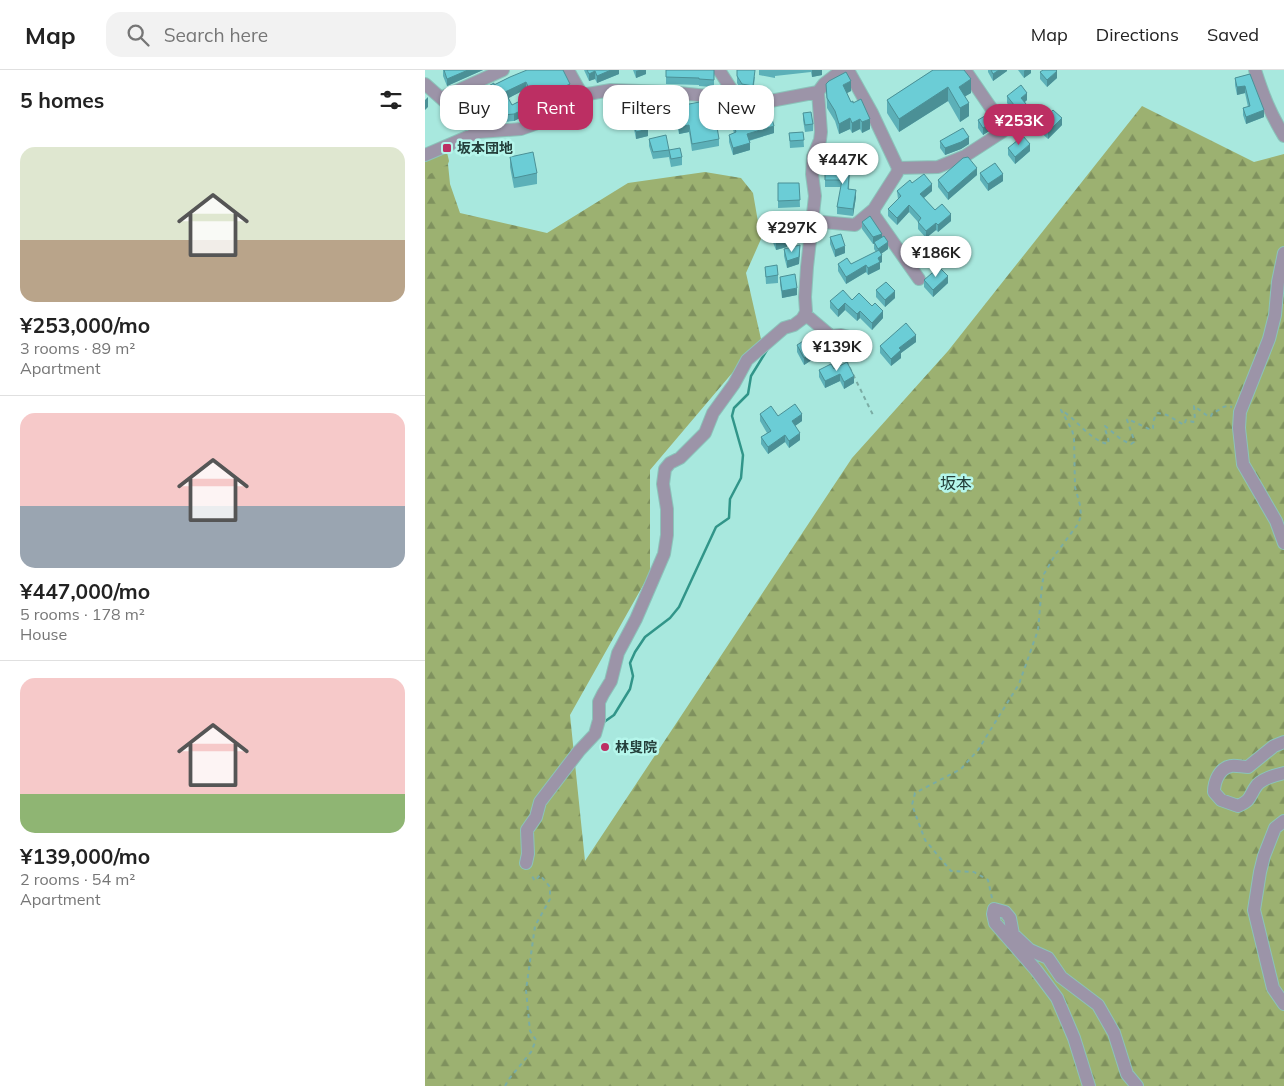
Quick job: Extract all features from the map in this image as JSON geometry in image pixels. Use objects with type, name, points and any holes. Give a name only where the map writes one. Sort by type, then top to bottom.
[{"type":"street","points":[[470,85],[503,70]]},
{"type":"street","points":[[568,70],[576,85]]},
{"type":"street","points":[[719,70],[729,85]]},
{"type":"street","points":[[526,863],[528,854],[527,830],[536,817],[540,802],[579,751],[595,734],[598,723],[599,702],[611,682],[618,653],[636,619],[664,554],[667,536],[667,509],[663,484],[665,469],[705,433],[713,413],[734,384],[747,360],[784,328],[794,325],[805,314],[815,196],[812,174],[813,157],[821,132],[818,92],[824,84],[842,70]]},
{"type":"street","points":[[812,221],[855,225],[874,209],[897,173],[898,168],[873,113],[848,70]]},
{"type":"street","points":[[898,168],[938,167],[965,156],[1001,132],[1003,124],[965,70]]},
{"type":"street","points":[[1255,70],[1265,101],[1284,136]]},
{"type":"street","points":[[425,84],[440,97]]},
{"type":"street","points":[[593,93],[611,90],[699,95]]},
{"type":"street","points":[[774,100],[818,92]]},
{"type":"street","points":[[425,155],[479,132],[518,129]]},
{"type":"street","points":[[874,209],[874,215],[919,279]]},
{"type":"street","points":[[1284,253],[1278,282],[1275,315],[1269,340],[1240,412],[1239,428],[1243,464],[1276,521],[1284,544]]},
{"type":"street","points":[[805,314],[831,336],[841,335],[861,340]]},
{"type":"street","points":[[1284,742],[1274,746],[1247,767],[1230,766],[1221,772],[1215,782],[1214,792],[1221,800],[1237,806],[1248,801],[1259,783],[1284,773]]},
{"type":"street","points":[[1284,821],[1275,828],[1264,856],[1254,910],[1273,988],[1284,1004]]},
{"type":"street","points":[[1089,1086],[1074,1038],[1057,998],[1036,970],[995,923],[994,909],[1005,912],[1010,918],[1013,934],[1030,950],[1048,958],[1061,977],[1098,1005],[1114,1033],[1127,1074],[1137,1086]]},
{"type":"path","points":[[831,336],[842,350],[873,415]]},
{"type":"path","points":[[994,909],[988,880],[974,872],[951,870],[925,840],[912,805],[915,793],[961,768],[978,750],[1019,684],[1039,630],[1044,574],[1055,555],[1078,524],[1081,516],[1075,487],[1074,438],[1072,430],[1061,410],[1096,438],[1107,444],[1109,441],[1105,426],[1126,442],[1131,444],[1134,442],[1128,419],[1151,430],[1159,413],[1167,415],[1184,425],[1186,420],[1195,421],[1194,406],[1209,417],[1213,412],[1225,406],[1240,412]]},
{"type":"path","points":[[505,1086],[531,1052],[536,1040],[530,1031],[526,990],[535,926],[550,899],[550,887],[540,875],[535,881],[525,867],[526,863]]},
{"type":"green space","points":[[1142,106],[1254,162],[1284,154],[1284,1086],[425,1086],[425,180],[428,175],[448,164],[450,184],[460,213],[547,233],[628,183],[705,172],[741,178],[753,193],[761,239],[746,273],[761,339],[650,470],[650,573],[570,715],[585,861],[852,458],[948,351]]},
{"type":"green space","points":[[446,148],[448,164],[425,180],[425,161]]},
{"type":"building","points":[[444,70],[468,70],[447,79]]},
{"type":"building","points":[[527,70],[563,70],[570,84],[527,85],[526,82],[508,91],[508,85],[494,85]]},
{"type":"building","points":[[587,70],[611,70],[597,76],[595,71],[589,74]]},
{"type":"building","points":[[666,70],[714,70],[714,80],[666,77]]},
{"type":"building","points":[[737,70],[755,70],[753,85],[742,84],[737,76]]},
{"type":"building","points":[[933,70],[964,70],[971,79],[959,87],[969,103],[960,108],[948,87],[899,119],[887,100]]},
{"type":"building","points":[[991,70],[999,70],[993,74]]},
{"type":"building","points":[[1043,70],[1057,71],[1047,80],[1040,72]]},
{"type":"building","points":[[846,72],[851,81],[843,85],[851,102],[853,101],[853,103],[861,99],[870,119],[862,122],[860,119],[852,123],[850,118],[839,124],[835,111],[827,98],[826,84]]},
{"type":"building","points":[[1250,74],[1264,110],[1246,117],[1243,108],[1250,106],[1245,86],[1237,87],[1235,78]]},
{"type":"building","points":[[1021,85],[1027,93],[1021,98],[1037,117],[1029,124],[1007,96]]},
{"type":"building","points":[[508,98],[512,105],[518,102],[518,112],[508,115]]},
{"type":"building","points":[[699,102],[699,130],[718,130],[719,139],[692,144],[689,125],[689,104]]},
{"type":"building","points":[[1053,110],[1062,118],[1048,132],[1039,124]]},
{"type":"building","points":[[811,112],[813,124],[805,125],[803,113]]},
{"type":"building","points":[[990,113],[994,121],[983,128],[978,120]]},
{"type":"building","points":[[963,128],[969,137],[945,148],[940,141]]},
{"type":"building","points":[[735,130],[760,130],[747,134],[750,143],[733,148],[729,135],[736,132]]},
{"type":"building","points":[[803,132],[804,140],[790,141],[789,133]]},
{"type":"building","points":[[666,135],[669,150],[653,152],[649,139]]},
{"type":"building","points":[[1023,136],[1030,144],[1015,157],[1008,148]]},
{"type":"building","points":[[680,148],[682,157],[671,159],[669,150]]},
{"type":"building","points":[[533,152],[537,173],[514,178],[510,157]]},
{"type":"building","points":[[968,157],[977,168],[948,193],[938,180],[963,158]]},
{"type":"building","points":[[845,161],[850,162],[848,189],[856,190],[853,209],[837,207],[842,180],[825,180],[825,169],[844,167]]},
{"type":"building","points":[[995,163],[1003,174],[988,184],[980,173]]},
{"type":"building","points":[[924,174],[932,184],[920,194],[935,210],[942,204],[951,214],[938,225],[936,223],[926,231],[918,222],[921,218],[909,205],[897,218],[888,209],[901,196],[897,191],[910,180],[912,183]]},
{"type":"building","points":[[778,183],[799,183],[800,200],[778,201]]},
{"type":"building","points":[[870,216],[882,234],[873,237],[862,222]]},
{"type":"building","points":[[784,229],[787,240],[776,243],[772,233]]},
{"type":"building","points":[[841,234],[845,246],[835,250],[830,237]]},
{"type":"building","points":[[884,236],[888,242],[878,249],[874,242]]},
{"type":"building","points":[[800,245],[799,257],[787,261],[784,249]]},
{"type":"building","points":[[879,250],[882,255],[878,258],[880,262],[868,268],[866,265],[846,277],[838,264],[847,258],[851,264]]},
{"type":"building","points":[[777,265],[778,275],[766,277],[765,267]]},
{"type":"building","points":[[939,267],[948,276],[933,290],[924,280]]},
{"type":"building","points":[[795,274],[797,288],[782,291],[780,277]]},
{"type":"building","points":[[886,282],[895,291],[885,300],[876,290]]},
{"type":"building","points":[[843,290],[852,300],[859,293],[872,306],[875,303],[883,311],[872,323],[860,311],[857,314],[845,303],[838,310],[830,301]]},
{"type":"building","points":[[906,323],[916,335],[899,348],[901,350],[891,359],[880,346]]},
{"type":"building","points":[[808,338],[815,351],[804,358],[797,345]]},
{"type":"building","points":[[847,362],[854,376],[844,382],[840,374],[825,381],[819,370],[831,364],[834,369]]},
{"type":"building","points":[[795,404],[802,414],[792,421],[800,433],[789,441],[785,435],[768,447],[761,437],[771,431],[760,414],[771,406],[778,416]]},
{"type":"waterway","points":[[604,722],[614,715],[630,689],[633,676],[630,663],[635,652],[645,637],[670,618],[679,607],[716,527],[729,518],[730,499],[741,478],[743,455],[732,416],[734,408],[748,394],[751,376],[767,350]]},
{"type":"place","name":"坂本団地","points":[[447,148]]},
{"type":"place","name":"林叟院","points":[[605,747]]},
{"type":"district","name":"坂本","points":[[956,483]]}]
